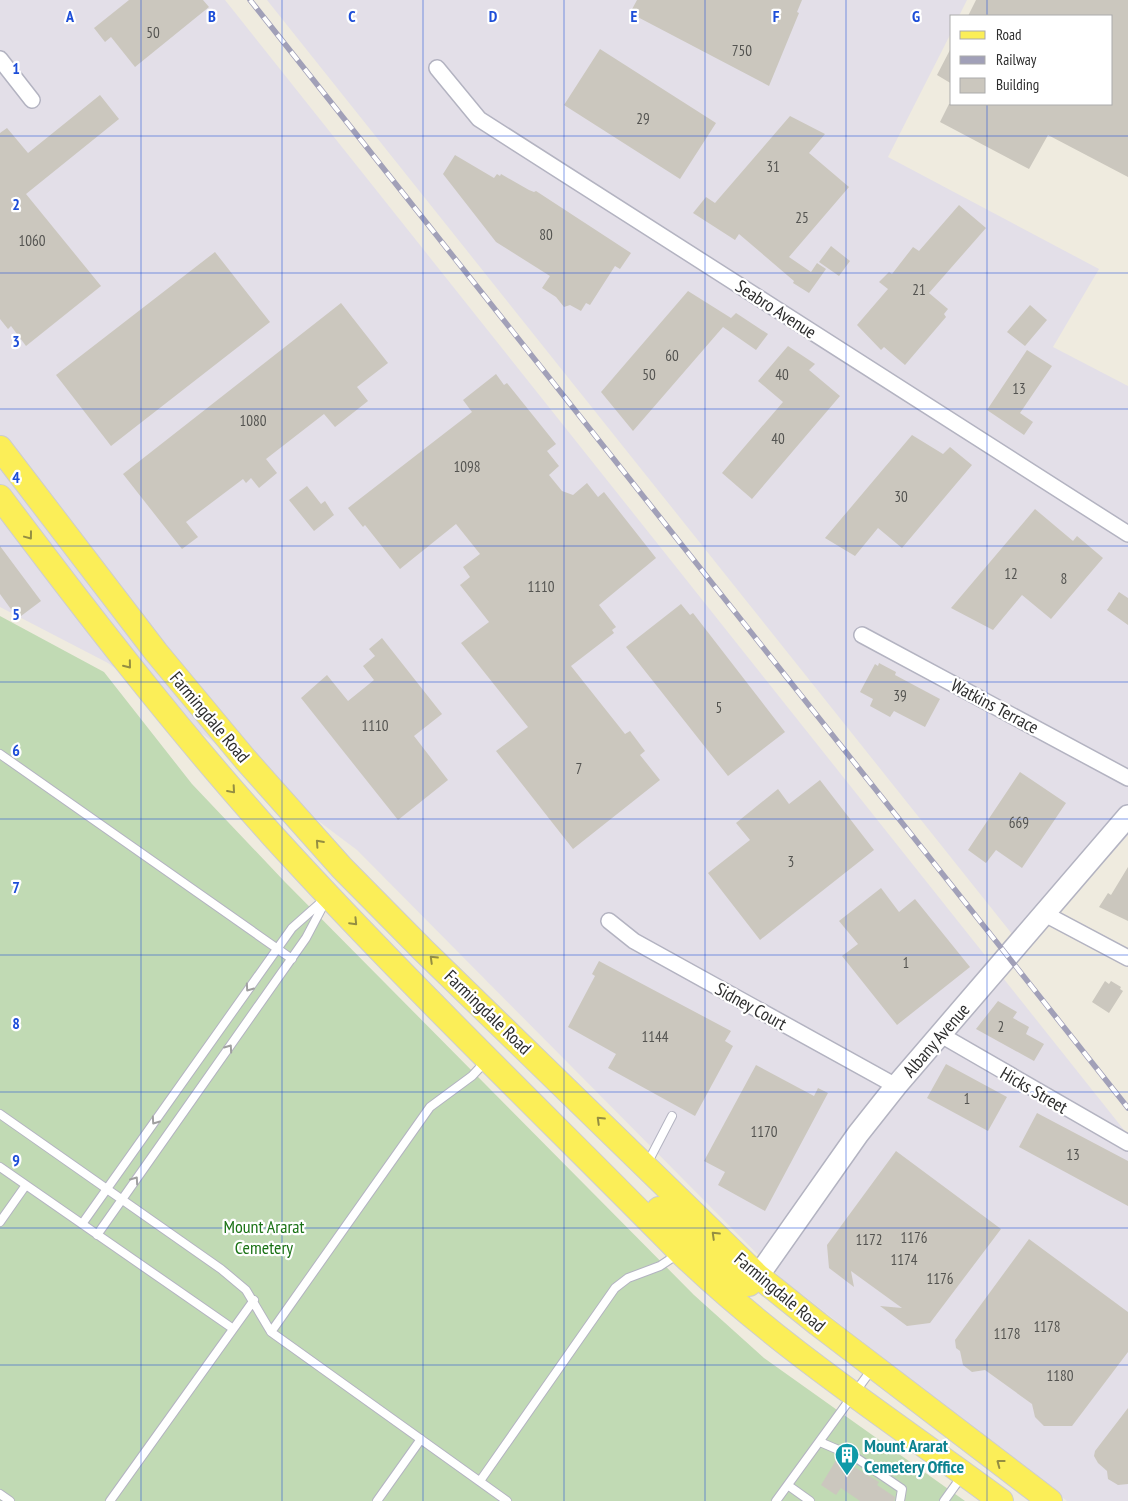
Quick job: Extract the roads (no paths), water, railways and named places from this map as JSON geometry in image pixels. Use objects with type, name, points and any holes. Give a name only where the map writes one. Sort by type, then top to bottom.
[{"type":"main road","name":"Farmingdale Road","points":[[0,448],[156,652],[287,807],[393,920],[758,1276],[1050,1501]]},
{"type":"main road","name":"Farmingdale Road","points":[[0,497],[106,638],[172,719],[328,896],[680,1252],[754,1320],[853,1396],[1001,1501]]},
{"type":"main road","points":[[559,1129],[594,1151],[738,1283],[749,1284],[758,1276]]},
{"type":"street","points":[[0,59],[32,100]]},
{"type":"street","name":"Seabro Avenue","points":[[437,68],[479,119],[1128,534]]},
{"type":"street","name":"Watkins Terrace","points":[[862,635],[1128,778]]},
{"type":"street","name":"Albany Avenue","points":[[758,1276],[858,1134],[896,1086],[1128,816]]},
{"type":"street","points":[[1045,914],[1128,958]]},
{"type":"street","name":"Sidney Court","points":[[609,921],[634,941],[896,1086]]},
{"type":"street","name":"Hicks Street","points":[[940,1035],[1128,1143]]},
{"type":"lane","points":[[0,754],[292,959]]},
{"type":"lane","points":[[82,1224],[292,928],[328,896]]},
{"type":"lane","points":[[97,1234],[292,959],[306,938],[328,896]]},
{"type":"lane","points":[[271,1332],[430,1108],[472,1076],[488,1059]]},
{"type":"lane","points":[[0,1114],[221,1269],[242,1286],[254,1300],[271,1332],[507,1501]]},
{"type":"lane","points":[[646,1165],[672,1116]]},
{"type":"lane","points":[[0,1167],[232,1328]]},
{"type":"lane","points":[[0,1222],[26,1185]]},
{"type":"lane","points":[[480,1481],[615,1288],[628,1278],[660,1266],[680,1252]]},
{"type":"lane","points":[[110,1501],[232,1328],[254,1300]]},
{"type":"lane","points":[[776,1501],[789,1486],[874,1367]]},
{"type":"lane","points":[[377,1501],[421,1439]]},
{"type":"lane","points":[[820,1442],[856,1457],[902,1489],[900,1501]]},
{"type":"lane","points":[[944,1501],[963,1474]]},
{"type":"lane","points":[[789,1486],[810,1501]]},
{"type":"lane","points":[[0,1494],[10,1501]]},
{"type":"railway","points":[[250,0],[1128,1108]]},
{"type":"place","name":"Mount Ararat Cemetery Office","points":[[847,1476]]},
{"type":"park label","name":"Mount Ararat Cemetery","points":[[264,1236]]}]
